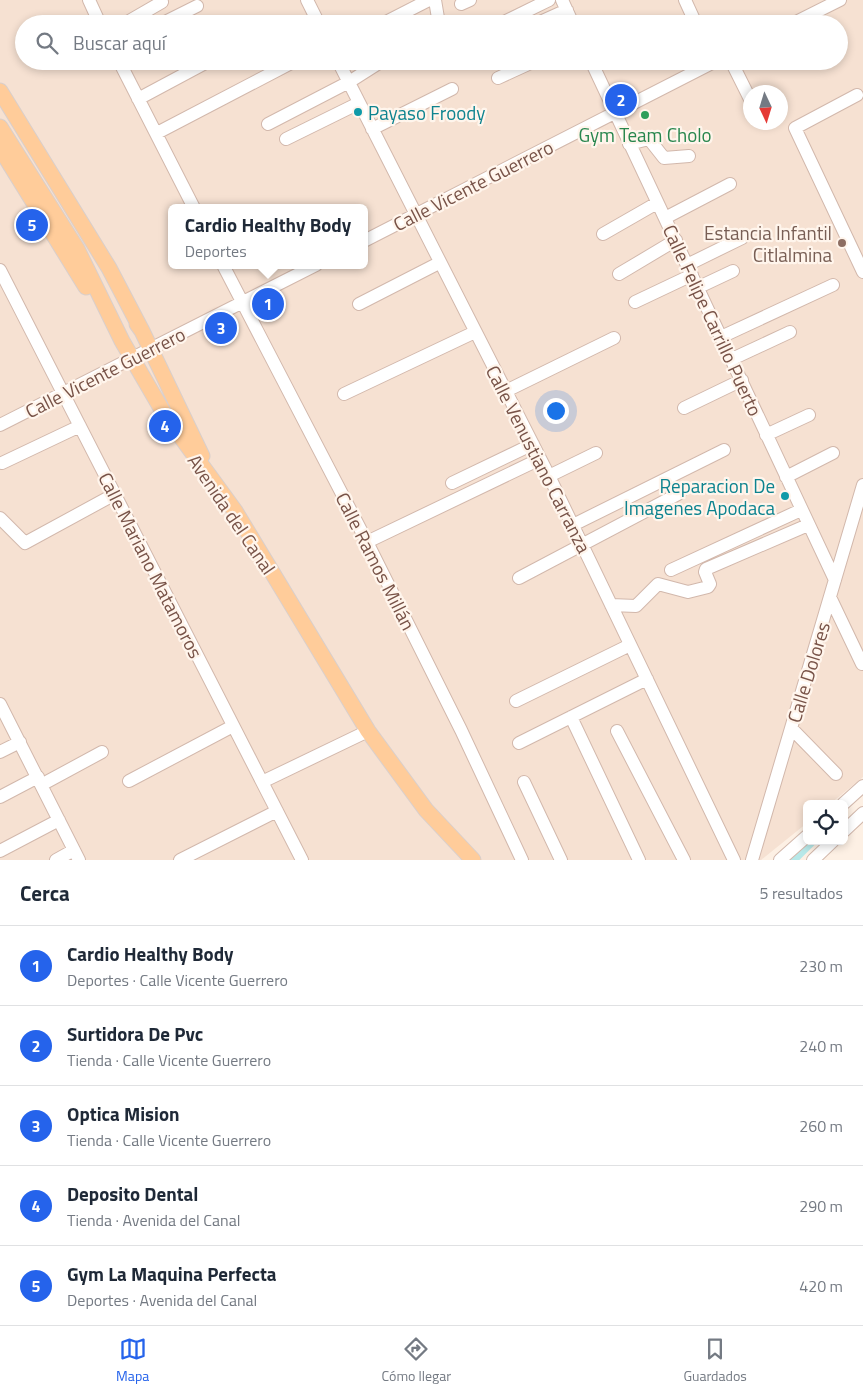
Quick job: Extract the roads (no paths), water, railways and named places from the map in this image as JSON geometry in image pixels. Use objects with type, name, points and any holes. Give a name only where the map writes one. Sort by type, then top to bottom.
[{"type":"main road","points":[[0,91],[109,268],[151,348],[212,478]]},
{"type":"main road","name":"Avenida del Canal","points":[[0,127],[76,248],[131,358],[165,414],[234,511],[368,730],[426,810],[473,860]]},
{"type":"main road","points":[[0,148],[122,341]]},
{"type":"main road","points":[[76,248],[142,331]]},
{"type":"street","points":[[89,0],[96,15]]},
{"type":"street","points":[[307,0],[314,15]]},
{"type":"street","points":[[400,15],[429,0]]},
{"type":"street","points":[[435,0],[438,15]]},
{"type":"street","points":[[518,15],[549,0]]},
{"type":"street","points":[[685,0],[692,15]]},
{"type":"street","points":[[810,15],[840,0]]},
{"type":"street","points":[[140,15],[162,2]]},
{"type":"street","points":[[549,15],[564,5]]},
{"type":"street","points":[[179,15],[197,6]]},
{"type":"street","points":[[124,70],[192,204]]},
{"type":"street","points":[[138,99],[191,70]]},
{"type":"street","points":[[157,133],[278,70]]},
{"type":"street","name":"Calle Venustiano Carranza","points":[[343,70],[439,263],[549,476],[734,860]]},
{"type":"street","points":[[268,124],[349,82],[368,70]]},
{"type":"street","points":[[498,78],[515,70]]},
{"type":"street","name":"Calle Felipe Carrillo Puerto","points":[[595,70],[742,380],[800,510],[835,580]]},
{"type":"street","name":"Calle Vicente Guerrero","points":[[368,239],[698,70]]},
{"type":"street","points":[[736,70],[743,85]]},
{"type":"street","points":[[372,129],[452,89]]},
{"type":"street","points":[[857,95],[796,126],[795,129],[863,272]]},
{"type":"street","points":[[286,139],[359,103]]},
{"type":"street","points":[[629,144],[649,139],[664,158],[689,156]]},
{"type":"street","points":[[665,218],[730,184]]},
{"type":"street","points":[[603,234],[657,202]]},
{"type":"street","points":[[635,302],[742,238]]},
{"type":"street","points":[[619,274],[676,240]]},
{"type":"street","points":[[359,304],[439,263]]},
{"type":"street","name":"Calle Ramos Millán","points":[[225,269],[367,542],[461,730],[522,860]]},
{"type":"street","name":"Calle Vicente Guerrero","points":[[0,425],[308,269]]},
{"type":"street","name":"Calle Mariano Matamoros","points":[[0,270],[302,860]]},
{"type":"street","points":[[698,287],[733,271]]},
{"type":"street","points":[[721,337],[833,285]]},
{"type":"street","points":[[344,394],[475,332]]},
{"type":"street","points":[[732,359],[790,332]]},
{"type":"street","points":[[506,391],[614,338]]},
{"type":"street","points":[[684,408],[742,380]]},
{"type":"street","points":[[766,435],[809,415]]},
{"type":"street","points":[[2,463],[80,426]]},
{"type":"street","points":[[452,483],[533,444]]},
{"type":"street","points":[[573,525],[724,450]]},
{"type":"street","points":[[549,476],[596,453]]},
{"type":"street","points":[[786,477],[833,453]]},
{"type":"street","points":[[367,542],[540,459]]},
{"type":"street","name":"Calle Dolores","points":[[752,860],[835,580],[859,511],[863,485]]},
{"type":"street","points":[[519,578],[582,543],[680,493]]},
{"type":"street","points":[[0,518],[25,543],[115,494]]},
{"type":"street","points":[[671,570],[800,510]]},
{"type":"street","points":[[611,605],[636,606],[658,584],[688,592],[708,587],[710,584],[705,572],[706,569],[808,525]]},
{"type":"street","points":[[830,598],[862,664]]},
{"type":"street","points":[[516,701],[630,645]]},
{"type":"street","points":[[519,743],[647,679]]},
{"type":"street","points":[[0,704],[76,855],[56,860]]},
{"type":"street","points":[[571,717],[639,860]]},
{"type":"street","points":[[129,781],[233,726]]},
{"type":"street","points":[[791,728],[836,774]]},
{"type":"street","points":[[262,782],[368,730]]},
{"type":"street","points":[[617,730],[684,860]]},
{"type":"street","points":[[0,752],[20,742]]},
{"type":"street","points":[[0,798],[102,752]]},
{"type":"street","points":[[524,782],[561,860]]},
{"type":"street","points":[[848,800],[863,786]]},
{"type":"street","points":[[180,860],[277,811]]},
{"type":"street","points":[[848,827],[863,813]]},
{"type":"street","points":[[0,851],[59,820]]},
{"type":"street","points":[[780,860],[803,840]]},
{"type":"street","points":[[813,860],[829,845]]},
{"type":"waterway","points":[[793,860],[808,845]]},
{"type":"place","name":"Surtidora De Pvc","points":[[621,100]]},
{"type":"place","name":"Payaso Froody","points":[[358,112]]},
{"type":"place","name":"Gym Team Cholo","points":[[645,115]]},
{"type":"place","name":"Gym La Maquina Perfecta","points":[[32,225]]},
{"type":"place","name":"Estancia Infantil Citlalmina","points":[[842,243]]},
{"type":"place","name":"Cardio Healthy Body","points":[[268,304]]},
{"type":"place","name":"Optica Mision","points":[[221,328]]},
{"type":"place","name":"Deposito Dental","points":[[165,426]]},
{"type":"place","name":"Reparacion De Imagenes Apodaca","points":[[785,496]]}]
